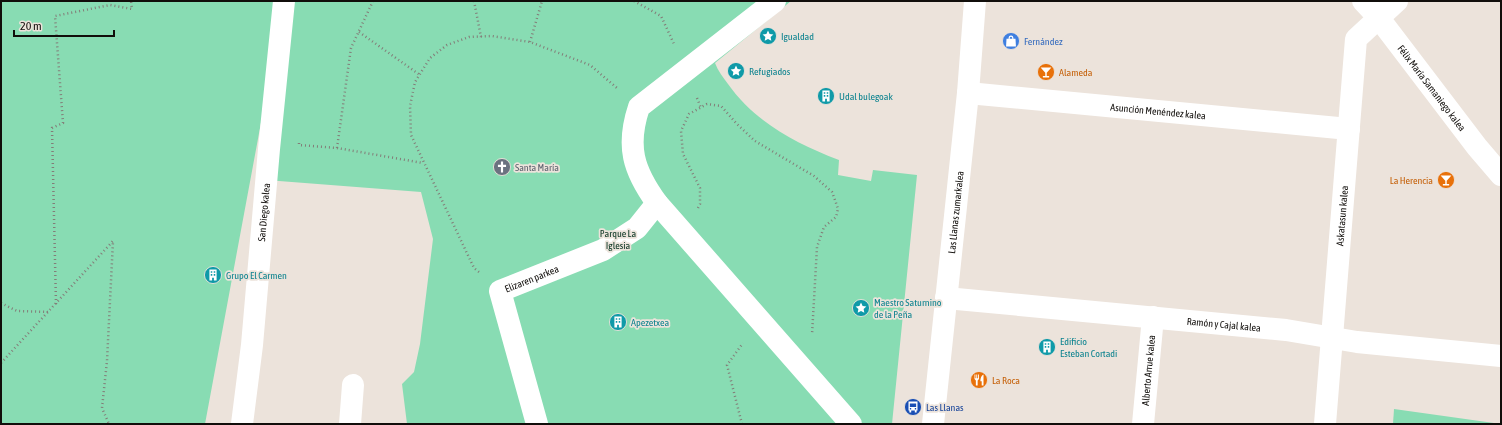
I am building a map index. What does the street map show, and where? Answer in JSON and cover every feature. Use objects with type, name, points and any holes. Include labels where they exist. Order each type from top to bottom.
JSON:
[{"type":"street","name":"San Diego kalea","points":[[242,424],[252,345],[284,1]]},
{"type":"street","points":[[775,1],[639,106],[633,124],[632,147],[636,169],[646,189],[657,203],[851,424]]},
{"type":"street","name":"Las Llanas zumarkalea","points":[[933,424],[968,93],[975,1]]},
{"type":"street","name":"Félix María Samaniego kalea","points":[[1363,1],[1378,17],[1477,147],[1501,175]]},
{"type":"street","name":"Askatasun kalea","points":[[1325,424],[1356,39],[1397,1]]},
{"type":"street","name":"Asunción Menéndez kalea","points":[[968,93],[1349,129]]},
{"type":"street","name":"Elizaren parkea","points":[[537,424],[500,291],[603,250],[637,228],[657,203]]},
{"type":"street","name":"Ramón y Cajal kalea","points":[[946,298],[1286,330],[1331,339],[1501,356]]},
{"type":"street","name":"Alberto Arrue kalea","points":[[1143,424],[1154,317]]},
{"type":"street","points":[[350,424],[353,386]]},
{"type":"path","points":[[56,304],[52,128],[63,123],[55,16],[110,5],[132,9],[131,1]]},
{"type":"path","points":[[337,148],[352,48],[373,1]]},
{"type":"path","points":[[474,1],[481,37]]},
{"type":"path","points":[[530,42],[542,1]]},
{"type":"path","points":[[634,1],[661,16],[686,69]]},
{"type":"path","points":[[359,32],[420,75]]},
{"type":"path","points":[[500,291],[474,268],[410,136],[410,106],[415,82],[430,58],[447,46],[469,37],[492,36],[530,42],[590,65],[639,106]]},
{"type":"path","points":[[681,230],[700,204],[700,188],[683,154],[681,130],[689,114],[707,104],[721,106],[755,141],[814,176],[832,192],[838,210],[836,217],[824,227],[817,247],[810,377]]},
{"type":"path","points":[[299,137],[299,145],[337,148],[423,163]]},
{"type":"path","points":[[1,363],[113,241],[107,361],[102,408],[109,424]]},
{"type":"path","points":[[1,303],[17,311],[48,312]]},
{"type":"path","points":[[742,424],[727,365],[744,341],[767,328]]},
{"type":"green space","name":"Parque La Iglesia","points":[[1,1],[791,1],[715,63],[728,84],[751,110],[763,120],[792,139],[839,160],[838,175],[871,181],[873,170],[917,175],[892,424],[407,424],[402,384],[414,372],[420,344],[433,239],[421,192],[266,180],[283,4],[205,424],[1,424]]},
{"type":"green space","points":[[1394,409],[1501,424],[1393,424]]},
{"type":"place","name":"Igualdad","points":[[768,36]]},
{"type":"place","name":"Fernández","points":[[1011,41]]},
{"type":"place","name":"Refugiados","points":[[736,71]]},
{"type":"place","name":"Alameda","points":[[1046,72]]},
{"type":"place","name":"Udal bulegoak","points":[[826,96]]},
{"type":"place","name":"Santa María","points":[[502,167]]},
{"type":"place","name":"La Herencia","points":[[1446,180]]},
{"type":"place","name":"Grupo El Carmen","points":[[213,275]]},
{"type":"place","name":"Maestro Saturnino de la Peña","points":[[861,308]]},
{"type":"place","name":"Apezetxea","points":[[618,322]]},
{"type":"place","name":"Edificio Esteban Cortadi","points":[[1047,347]]},
{"type":"place","name":"La Roca","points":[[979,380]]},
{"type":"place","name":"Las Llanas","points":[[913,407]]}]
